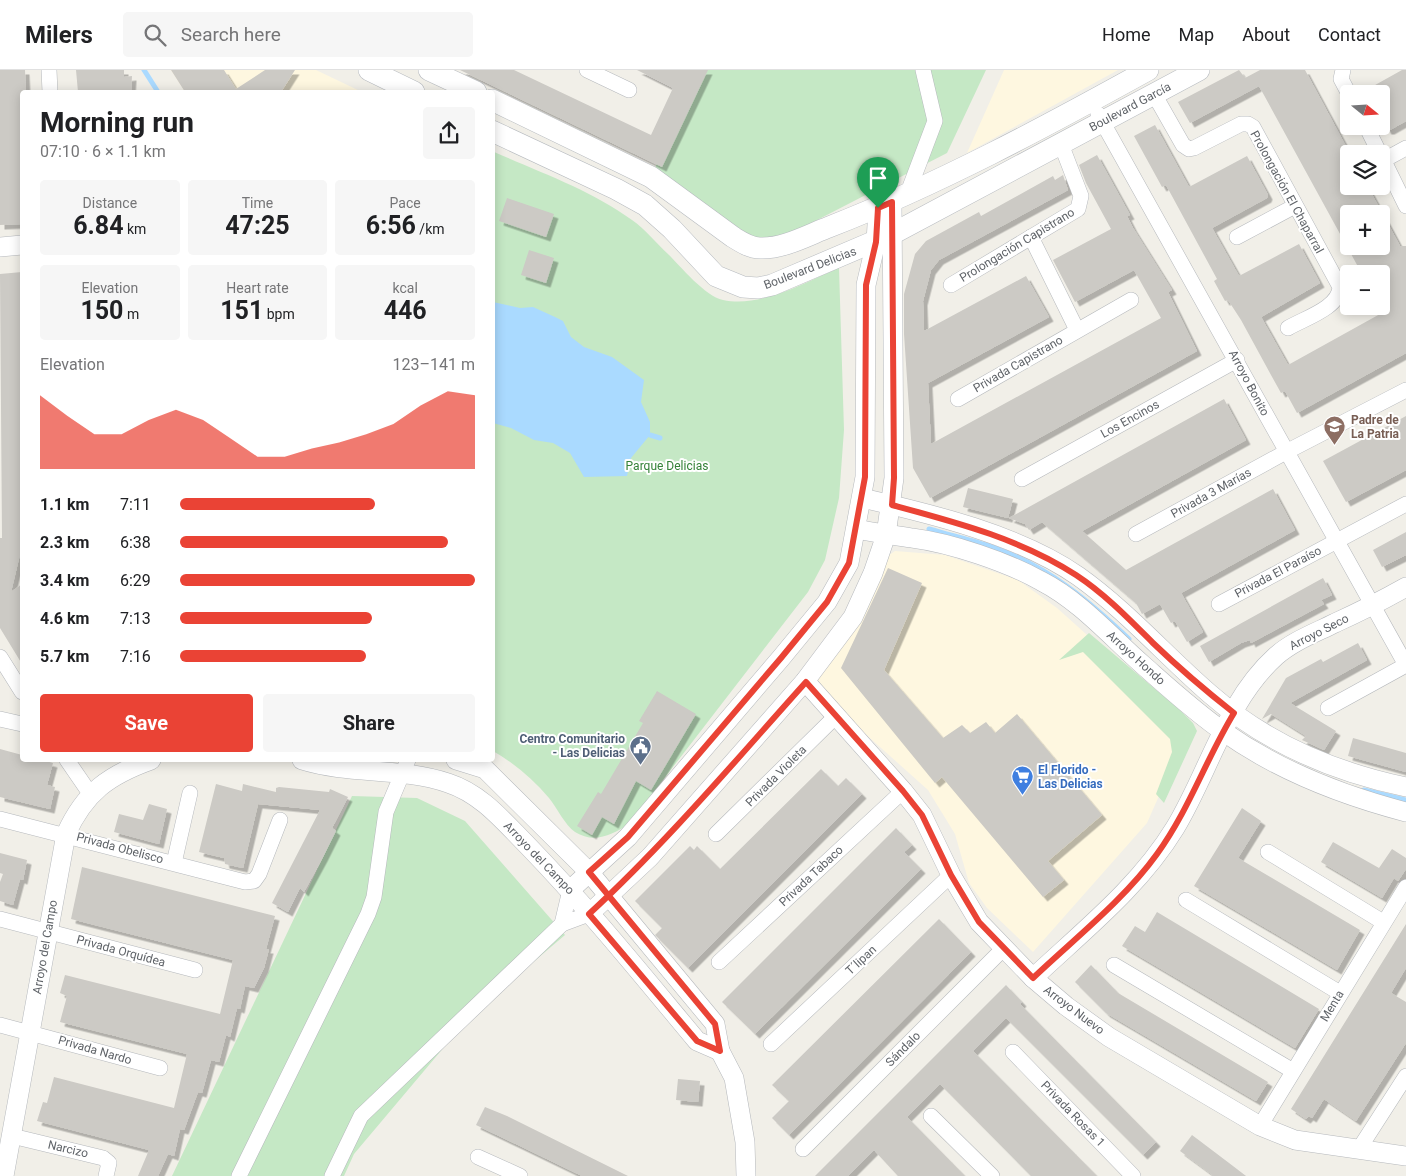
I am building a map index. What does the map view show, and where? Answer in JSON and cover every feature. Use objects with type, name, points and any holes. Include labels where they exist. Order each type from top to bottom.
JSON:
[{"type":"main road","points":[[369,70],[404,90]]},
{"type":"main road","points":[[429,70],[472,90]]},
{"type":"main road","name":"Boulevard García","points":[[892,202],[1052,122],[1148,70]]},
{"type":"main road","name":"Boulevard García","points":[[1061,144],[1199,70]]},
{"type":"main road","points":[[495,101],[650,177],[744,244],[760,248],[781,246],[892,202]]},
{"type":"main road","name":"Boulevard Delicias","points":[[495,132],[616,189],[645,206],[672,230],[716,276],[728,283],[758,288],[772,285],[885,237],[1061,144]]},
{"type":"street","points":[[49,70],[50,90]]},
{"type":"street","points":[[586,70],[629,90]]},
{"type":"street","points":[[562,924],[570,890],[628,837],[827,602],[849,563],[865,477],[866,285],[885,237],[892,202],[936,121],[923,70]]},
{"type":"street","points":[[1343,70],[1340,79],[1344,85]]},
{"type":"street","name":"Prolongación El Chaparral","points":[[1154,94],[1183,145],[1188,148],[1194,148],[1241,124],[1248,124],[1253,127],[1340,287],[1340,296],[1333,303],[1288,328]]},
{"type":"street","name":"Arroyo Bonito","points":[[1092,101],[1406,665]]},
{"type":"street","name":"Prolongación Capistrano","points":[[951,285],[1078,209],[1081,203],[1081,196],[1061,144]]},
{"type":"street","points":[[1390,153],[1406,148]]},
{"type":"street","points":[[1390,173],[1406,206]]},
{"type":"street","points":[[1237,237],[1295,206]]},
{"type":"street","points":[[332,1176],[361,1116],[562,924],[589,914],[650,857],[806,682],[853,617],[873,573],[886,535],[892,505],[894,478],[885,237]]},
{"type":"street","name":"Privada Capistrano","points":[[1031,237],[1077,330]]},
{"type":"street","points":[[0,247],[20,245]]},
{"type":"street","name":"Privada Capistrano","points":[[958,399],[1131,300]]},
{"type":"street","name":"Los Encinos","points":[[1022,479],[1237,360]]},
{"type":"street","name":"Privada 3 Marías","points":[[1136,534],[1286,452],[1406,390]]},
{"type":"street","name":"Arroyo Hondo","points":[[862,498],[892,505],[1001,538],[1042,556],[1077,576],[1113,603],[1155,645],[1234,713],[1274,739],[1304,755],[1357,775],[1406,787]]},
{"type":"street","name":"Privada El Paraíso","points":[[1219,604],[1406,504]]},
{"type":"street","name":"Arroyo Hondo","points":[[856,529],[913,538],[952,547],[1041,581],[1080,608],[1143,666],[1223,732],[1284,769],[1333,790],[1406,812]]},
{"type":"street","name":"Arroyo Seco","points":[[1033,978],[1135,882],[1157,855],[1176,827],[1223,732],[1256,677],[1277,655],[1292,644],[1372,606],[1406,587]]},
{"type":"street","points":[[0,657],[20,689]]},
{"type":"street","points":[[1328,708],[1406,665]]},
{"type":"street","name":"Arroyo Nuevo","points":[[806,682],[922,815],[951,875],[979,922],[1033,978],[1066,1006],[1109,1037],[1260,1126],[1295,1140],[1406,1156]]},
{"type":"street","name":"Privada Violeta","points":[[716,834],[835,717]]},
{"type":"street","points":[[0,719],[20,724]]},
{"type":"street","points":[[68,762],[90,795]]},
{"type":"street","name":"Arroyo del Campo","points":[[4,1176],[66,834],[81,806],[90,795],[108,779],[146,762]]},
{"type":"street","name":"Arroyo del Campo","points":[[308,762],[326,768],[405,767],[449,783],[483,800],[570,890],[697,1041],[720,1051]]},
{"type":"street","name":"Arroyo del Campo","points":[[462,762],[485,769],[589,872],[715,1024],[720,1051],[734,1078],[745,1142],[746,1176]]},
{"type":"street","points":[[239,1176],[368,914],[374,897],[386,812],[405,767]]},
{"type":"street","name":"Privada Tabaco","points":[[719,962],[903,791]]},
{"type":"street","name":"Privada Obelisco","points":[[174,863],[190,793]]},
{"type":"street","name":"Privada Obelisco","points":[[0,819],[66,834],[245,882],[254,881],[280,820]]},
{"type":"street","points":[[1268,852],[1383,922]]},
{"type":"street","name":"T´lipan","points":[[771,1044],[951,875]]},
{"type":"street","name":"Menta","points":[[1260,1126],[1406,887]]},
{"type":"street","points":[[1186,900],[1340,993]]},
{"type":"street","name":"Privada Orquídea","points":[[0,920],[194,970]]},
{"type":"street","name":"Sándalo","points":[[803,1148],[1003,949]]},
{"type":"street","points":[[1114,965],[1293,1071]]},
{"type":"street","name":"Privada Nardo","points":[[0,1025],[30,1031],[160,1068]]},
{"type":"street","name":"Privada Rosas 1","points":[[1013,1052],[1133,1176]]},
{"type":"street","points":[[1359,1149],[1406,1076]]},
{"type":"street","points":[[931,1116],[992,1176]]},
{"type":"street","name":"Narcizo","points":[[12,1136],[103,1158],[109,1163],[106,1176]]},
{"type":"street","points":[[478,1157],[520,1176]]},
{"type":"shaded area","points":[[171,70],[316,70],[358,90],[184,90]]},
{"type":"shaded area","points":[[1004,70],[1118,70],[967,153]]},
{"type":"shaded area","points":[[895,551],[945,555],[1018,580],[1057,608],[1182,720],[1188,730],[1147,823],[1033,952],[987,908],[969,883],[955,834],[928,790],[861,730],[812,678],[872,567]]},
{"type":"green space","points":[[703,70],[986,70],[947,153],[759,250],[647,184]]},
{"type":"green space","name":"Parque Delicias","points":[[495,152],[564,182],[616,209],[641,228],[701,287],[723,300],[753,300],[768,297],[839,268],[844,430],[839,498],[825,560],[808,592],[629,824],[603,837],[582,836],[568,825],[549,798],[536,784],[516,766],[495,752]]},
{"type":"green space","points":[[1089,633],[1181,711],[1193,723],[1197,731],[1164,803],[1156,794],[1172,752],[1170,739],[1083,652],[1059,660]]},
{"type":"green space","points":[[352,796],[417,798],[465,821],[565,935],[472,1014],[354,1154],[344,1176],[172,1176]]},
{"type":"water","points":[[495,302],[520,308],[533,307],[563,321],[571,337],[584,347],[612,357],[644,380],[641,402],[650,422],[650,435],[631,458],[627,476],[584,477],[570,453],[553,443],[534,440],[511,428],[495,424]]},
{"type":"building","points":[[0,70],[25,70],[26,90],[20,90],[20,224],[0,225]]},
{"type":"building","points":[[76,70],[124,70],[124,77],[132,76],[131,90],[78,90]]},
{"type":"building","points":[[171,70],[224,70],[236,89],[265,70],[295,70],[282,90],[184,90]]},
{"type":"building","points":[[460,70],[514,70],[651,135],[673,88],[637,70],[708,70],[662,167]]},
{"type":"building","points":[[1239,70],[1245,78],[1260,70],[1305,70],[1345,145],[1340,145],[1340,195],[1372,195],[1378,205],[1340,205],[1340,234],[1259,86],[1190,123],[1178,102]]},
{"type":"building","points":[[1402,70],[1406,70],[1406,121],[1390,130],[1390,85],[1375,85]]},
{"type":"building","points":[[1155,125],[1189,187],[1247,156],[1268,195],[1267,198],[1212,228],[1239,276],[1299,244],[1320,283],[1261,317],[1288,365],[1378,315],[1390,315],[1390,265],[1357,265],[1352,255],[1390,255],[1390,228],[1400,246],[1406,246],[1406,353],[1297,413],[1285,391],[1281,393],[1241,320],[1228,300],[1225,301],[1214,281],[1217,279],[1166,185],[1162,187],[1134,136]]},
{"type":"building","points":[[1097,155],[1130,215],[1127,216],[1133,228],[1172,290],[1168,292],[1197,351],[930,498],[913,468],[904,334],[904,294],[915,254],[926,241],[979,212],[981,216],[1053,176],[1055,180],[1063,175],[1068,190],[939,260],[931,270],[923,301],[924,331],[1026,276],[1049,317],[928,383],[931,444],[1161,318],[1134,270],[1075,302],[1053,260],[1111,229],[1086,183],[1079,165]]},
{"type":"building","points":[[507,198],[554,214],[546,237],[499,221]]},
{"type":"building","points":[[529,250],[554,258],[546,283],[521,275]]},
{"type":"building","points":[[20,272],[20,554],[11,592],[20,585],[20,661],[0,628],[0,538],[2,538],[0,274]]},
{"type":"building","points":[[1224,399],[1246,440],[1082,531],[1126,570],[1273,489],[1295,530],[1181,593],[1203,632],[1187,642],[1175,621],[1171,623],[1160,604],[1142,614],[1136,603],[1042,522],[1029,530],[1025,524],[1009,518]]},
{"type":"building","points":[[1406,416],[1406,470],[1346,502],[1323,461]]},
{"type":"building","points":[[968,488],[1013,499],[1008,518],[963,507]]},
{"type":"building","points":[[1406,532],[1406,555],[1382,567],[1373,550]]},
{"type":"building","points":[[888,568],[922,583],[884,670],[943,738],[962,725],[970,733],[986,722],[995,733],[1017,714],[1102,815],[1048,861],[1064,880],[1043,897],[942,777],[935,783],[841,668]]},
{"type":"building","points":[[1323,578],[1332,595],[1321,600],[1324,604],[1251,643],[1250,640],[1241,643],[1209,662],[1200,646]]},
{"type":"building","points":[[1358,643],[1367,660],[1290,703],[1336,731],[1324,750],[1302,740],[1306,736],[1271,714],[1262,719],[1286,678],[1321,659],[1323,662]]},
{"type":"building","name":"Centro Comunitario - Las Delicias","points":[[657,691],[696,714],[651,790],[636,781],[614,824],[602,817],[592,835],[577,826],[598,792],[601,794],[643,723],[639,721]]},
{"type":"building","points":[[1353,738],[1406,753],[1406,772],[1348,756]]},
{"type":"building","points":[[0,749],[20,754],[20,762],[53,763],[47,785],[55,787],[50,809],[0,797]]},
{"type":"building","points":[[821,769],[838,786],[846,778],[862,794],[688,968],[655,935],[662,928],[635,901],[690,846],[694,850],[697,846],[720,869]]},
{"type":"building","points":[[216,784],[242,791],[243,784],[276,792],[276,788],[279,787],[329,792],[330,789],[348,797],[332,828],[336,831],[323,857],[304,892],[300,888],[288,912],[272,903],[320,810],[258,804],[243,868],[225,864],[224,858],[199,852]]},
{"type":"building","points":[[149,804],[167,809],[159,844],[114,832],[119,814],[143,820]]},
{"type":"building","points":[[1242,808],[1261,821],[1238,858],[1360,930],[1337,970],[1194,886]]},
{"type":"building","points":[[896,828],[912,845],[904,852],[921,869],[755,1034],[722,1002]]},
{"type":"building","points":[[1333,842],[1379,868],[1392,849],[1406,858],[1406,869],[1398,881],[1394,878],[1382,898],[1321,862]]},
{"type":"building","points":[[0,853],[27,860],[23,880],[20,879],[13,905],[0,901],[0,882],[3,874],[0,873]]},
{"type":"building","points":[[82,867],[275,916],[266,949],[269,949],[264,968],[254,988],[245,986],[240,1009],[237,1008],[230,1037],[226,1035],[219,1062],[211,1060],[202,1093],[198,1092],[184,1130],[180,1129],[174,1156],[168,1154],[158,1176],[138,1176],[149,1150],[37,1121],[43,1102],[47,1103],[54,1077],[174,1108],[187,1054],[60,1022],[67,996],[60,993],[65,975],[220,1014],[233,960],[71,919]]},
{"type":"building","points":[[1157,912],[1319,1009],[1295,1048],[1122,946],[1135,926],[1145,932]]},
{"type":"building","points":[[939,919],[971,952],[789,1135],[772,1118],[789,1101],[772,1085]]},
{"type":"building","points":[[1406,924],[1406,968],[1391,993],[1406,1002],[1406,1043],[1356,1121],[1324,1099],[1312,1118],[1309,1116],[1306,1119],[1291,1109]]},
{"type":"building","points":[[1091,965],[1118,993],[1268,1082],[1256,1101],[1106,1013],[1075,982]]},
{"type":"building","points":[[1006,985],[1022,1002],[1020,1004],[1156,1142],[1143,1155],[1006,1018],[973,1051],[1097,1176],[1031,1176],[940,1084],[907,1117],[965,1176],[898,1176],[874,1150],[848,1176],[815,1176]]},
{"type":"building","points":[[678,1079],[700,1081],[698,1102],[676,1100]]},
{"type":"building","points":[[485,1107],[628,1176],[582,1176],[476,1125]]},
{"type":"building","points":[[1192,1135],[1246,1176],[1214,1176],[1180,1151]]},
{"type":"waterway","points":[[144,70],[157,90]]},
{"type":"waterway","points":[[650,435],[660,438]]},
{"type":"waterway","points":[[929,529],[991,547],[1036,567],[1069,588],[1100,612],[1129,639]]},
{"type":"waterway","points":[[1364,790],[1406,800]]},
{"type":"place","name":"Padre de La Patria","points":[[1335,446]]},
{"type":"place","name":"Centro Comunitario - Las Delicias","points":[[641,765]]},
{"type":"place","name":"El Florido - Las Delicias","points":[[1022,796]]},
{"type":"route","points":[[878,208],[879,224],[866,285],[865,477],[849,563],[827,602],[781,658],[628,837],[589,872],[608,897],[715,1024],[720,1051],[697,1041],[589,914],[608,897],[650,857],[806,682],[922,815],[963,898],[979,922],[1033,978],[1135,882],[1157,855],[1176,827],[1234,713],[1155,645],[1113,603],[1077,576],[1042,556],[1001,538],[892,505],[894,478],[894,233],[892,202],[878,208]]}]
